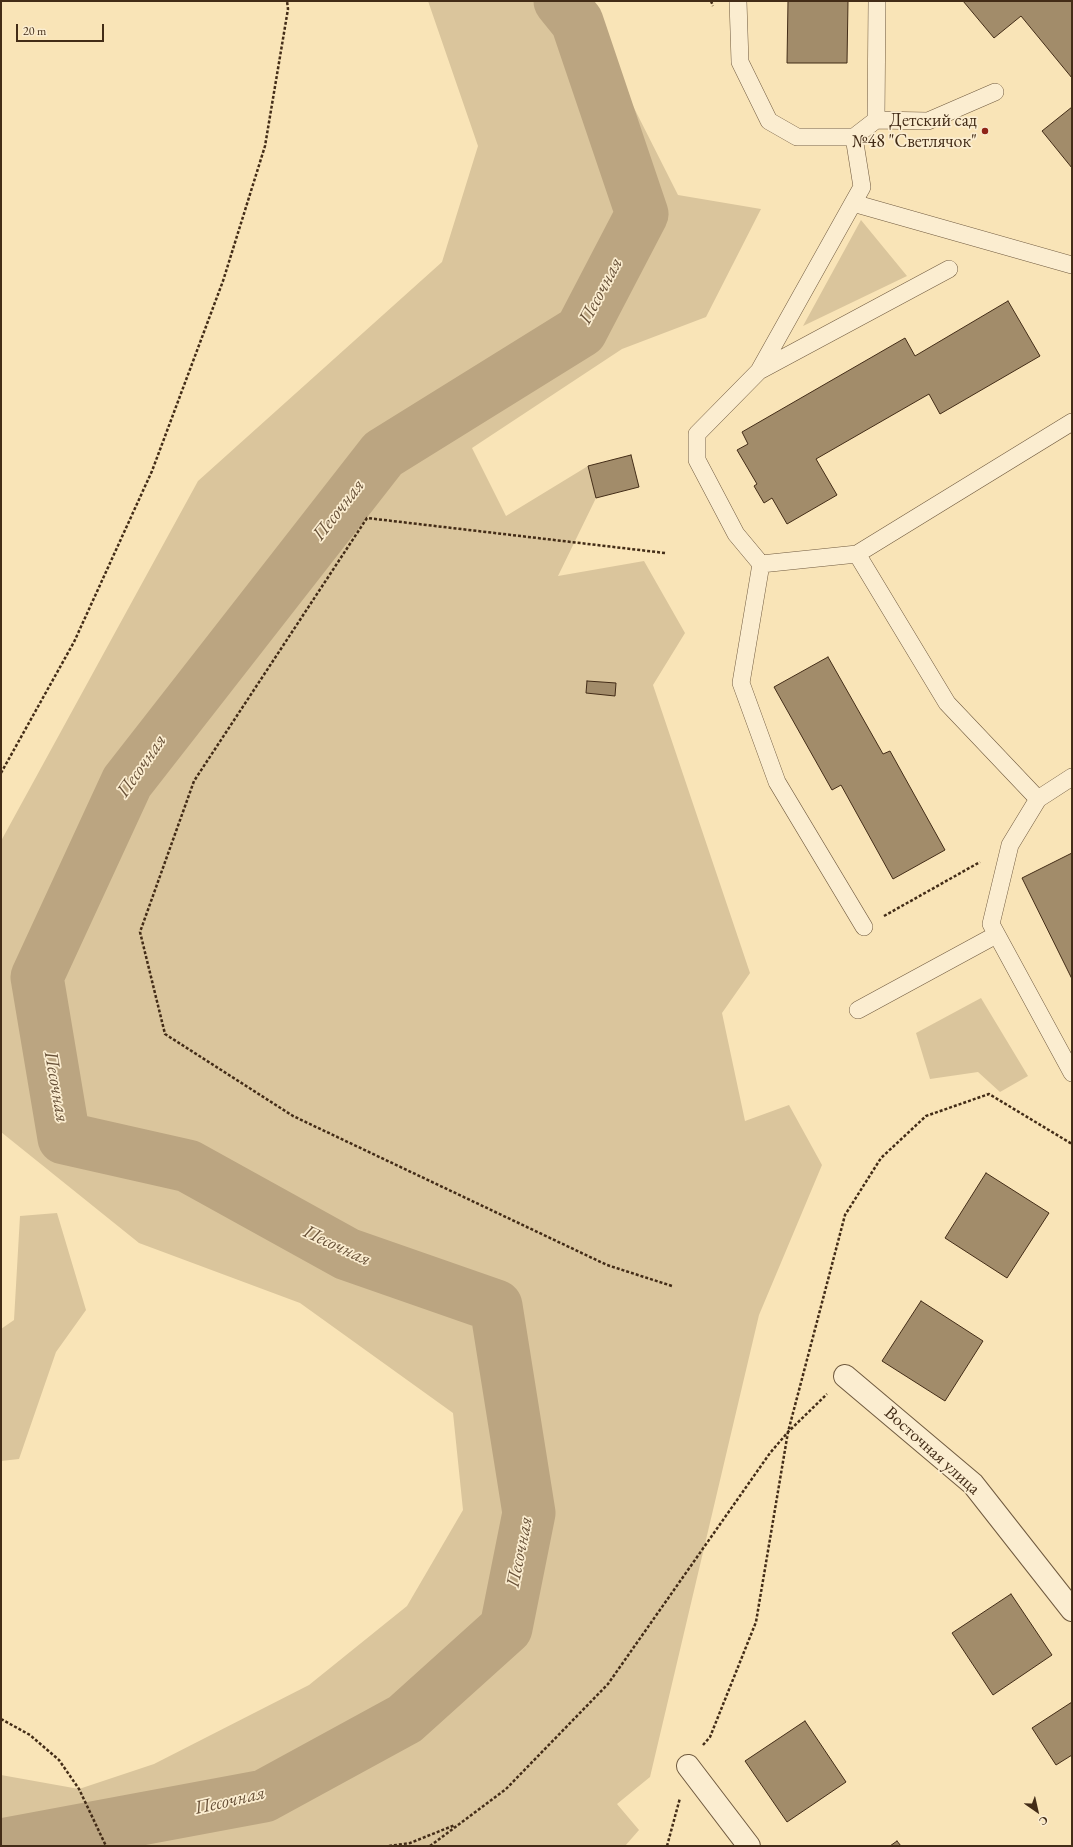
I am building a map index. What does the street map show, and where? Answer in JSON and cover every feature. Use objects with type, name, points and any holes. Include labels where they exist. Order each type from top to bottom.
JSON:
[{"type":"street","name":"Восточная улица","points":[[845,1376],[973,1484],[1072,1610]]},
{"type":"street","points":[[688,1766],[749,1846]]},
{"type":"lane","points":[[738,1],[740,62],[769,121],[797,137],[854,136],[876,120],[928,121],[995,92]]},
{"type":"lane","points":[[876,120],[877,1]]},
{"type":"lane","points":[[854,136],[862,187],[759,371],[697,434],[697,460],[736,534],[761,564],[742,684],[777,782],[864,927]]},
{"type":"lane","points":[[853,203],[1072,264]]},
{"type":"lane","points":[[759,371],[949,269]]},
{"type":"lane","points":[[761,564],[857,554],[1072,422]]},
{"type":"lane","points":[[857,554],[947,704],[1038,799]]},
{"type":"lane","points":[[1072,777],[1038,799],[1010,845],[991,924],[1072,1073]]},
{"type":"lane","points":[[858,1010],[996,935]]},
{"type":"path","points":[[1,773],[74,642],[152,471],[223,281],[265,146],[288,9],[287,1]]},
{"type":"path","points":[[665,552],[367,518],[194,781],[140,932],[165,1034],[293,1116],[607,1265],[672,1286]]},
{"type":"path","points":[[864,927],[1010,845]]},
{"type":"path","points":[[667,1846],[688,1766],[710,1736],[756,1622],[788,1432],[846,1215],[881,1158],[926,1116],[989,1094],[1072,1144]]},
{"type":"path","points":[[430,1846],[506,1789],[608,1684],[770,1453],[788,1432],[845,1376]]},
{"type":"path","points":[[1,1719],[30,1735],[59,1760],[79,1789],[106,1846]]},
{"type":"path","points":[[389,1846],[410,1843],[459,1823]]},
{"type":"shaded area","points":[[428,1],[580,1],[678,195],[761,209],[706,317],[622,349],[472,448],[506,516],[588,466],[596,498],[558,576],[644,561],[685,633],[653,685],[750,973],[722,1013],[745,1121],[789,1105],[822,1165],[759,1315],[650,1777],[617,1804],[639,1830],[625,1846],[1,1846],[1,1775],[79,1789],[154,1764],[309,1685],[407,1606],[463,1510],[453,1413],[300,1303],[139,1243],[1,1132],[1,841],[198,481],[442,262],[478,146]]},
{"type":"shaded area","points":[[861,220],[907,276],[803,326]]},
{"type":"shaded area","points":[[981,998],[1028,1076],[1000,1092],[978,1072],[930,1079],[916,1033]]},
{"type":"shaded area","points":[[57,1213],[86,1310],[56,1352],[19,1459],[1,1461],[1,1329],[14,1320],[20,1216]]},
{"type":"building","points":[[788,1],[848,1],[847,63],[787,63]]},
{"type":"building","points":[[963,1],[1072,1],[1072,78],[1021,16],[994,38]]},
{"type":"building","points":[[1072,107],[1072,168],[1042,131]]},
{"type":"building","points":[[1008,301],[1040,356],[940,414],[929,394],[816,459],[837,495],[787,524],[772,498],[764,503],[754,486],[757,484],[737,450],[748,444],[742,432],[905,338],[915,356]]},
{"type":"building","points":[[631,455],[639,487],[596,498],[588,466]]},
{"type":"building","points":[[828,657],[883,754],[890,751],[945,850],[893,879],[841,785],[832,790],[774,687]]},
{"type":"building","points":[[587,681],[616,683],[615,696],[586,693]]},
{"type":"building","points":[[1072,853],[1072,979],[1022,878]]},
{"type":"building","points":[[986,1173],[1049,1213],[1007,1278],[945,1238]]},
{"type":"building","points":[[921,1301],[983,1341],[945,1401],[882,1361]]},
{"type":"building","points":[[1011,1594],[1052,1655],[993,1695],[952,1633]]},
{"type":"building","points":[[1072,1702],[1072,1755],[1056,1765],[1032,1728]]},
{"type":"building","points":[[805,1721],[846,1782],[787,1822],[745,1761]]},
{"type":"building","points":[[897,1841],[901,1846],[890,1846]]},
{"type":"waterway","name":"Песочная","points":[[1,1845],[264,1796],[405,1719],[506,1628],[529,1513],[496,1306],[347,1254],[188,1166],[64,1138],[37,977],[127,782],[383,454],[581,331],[642,214],[577,22],[560,1]]},
{"type":"place","name":"Детский сад №48 \"Светлячок\"","points":[[985,131]]}]
